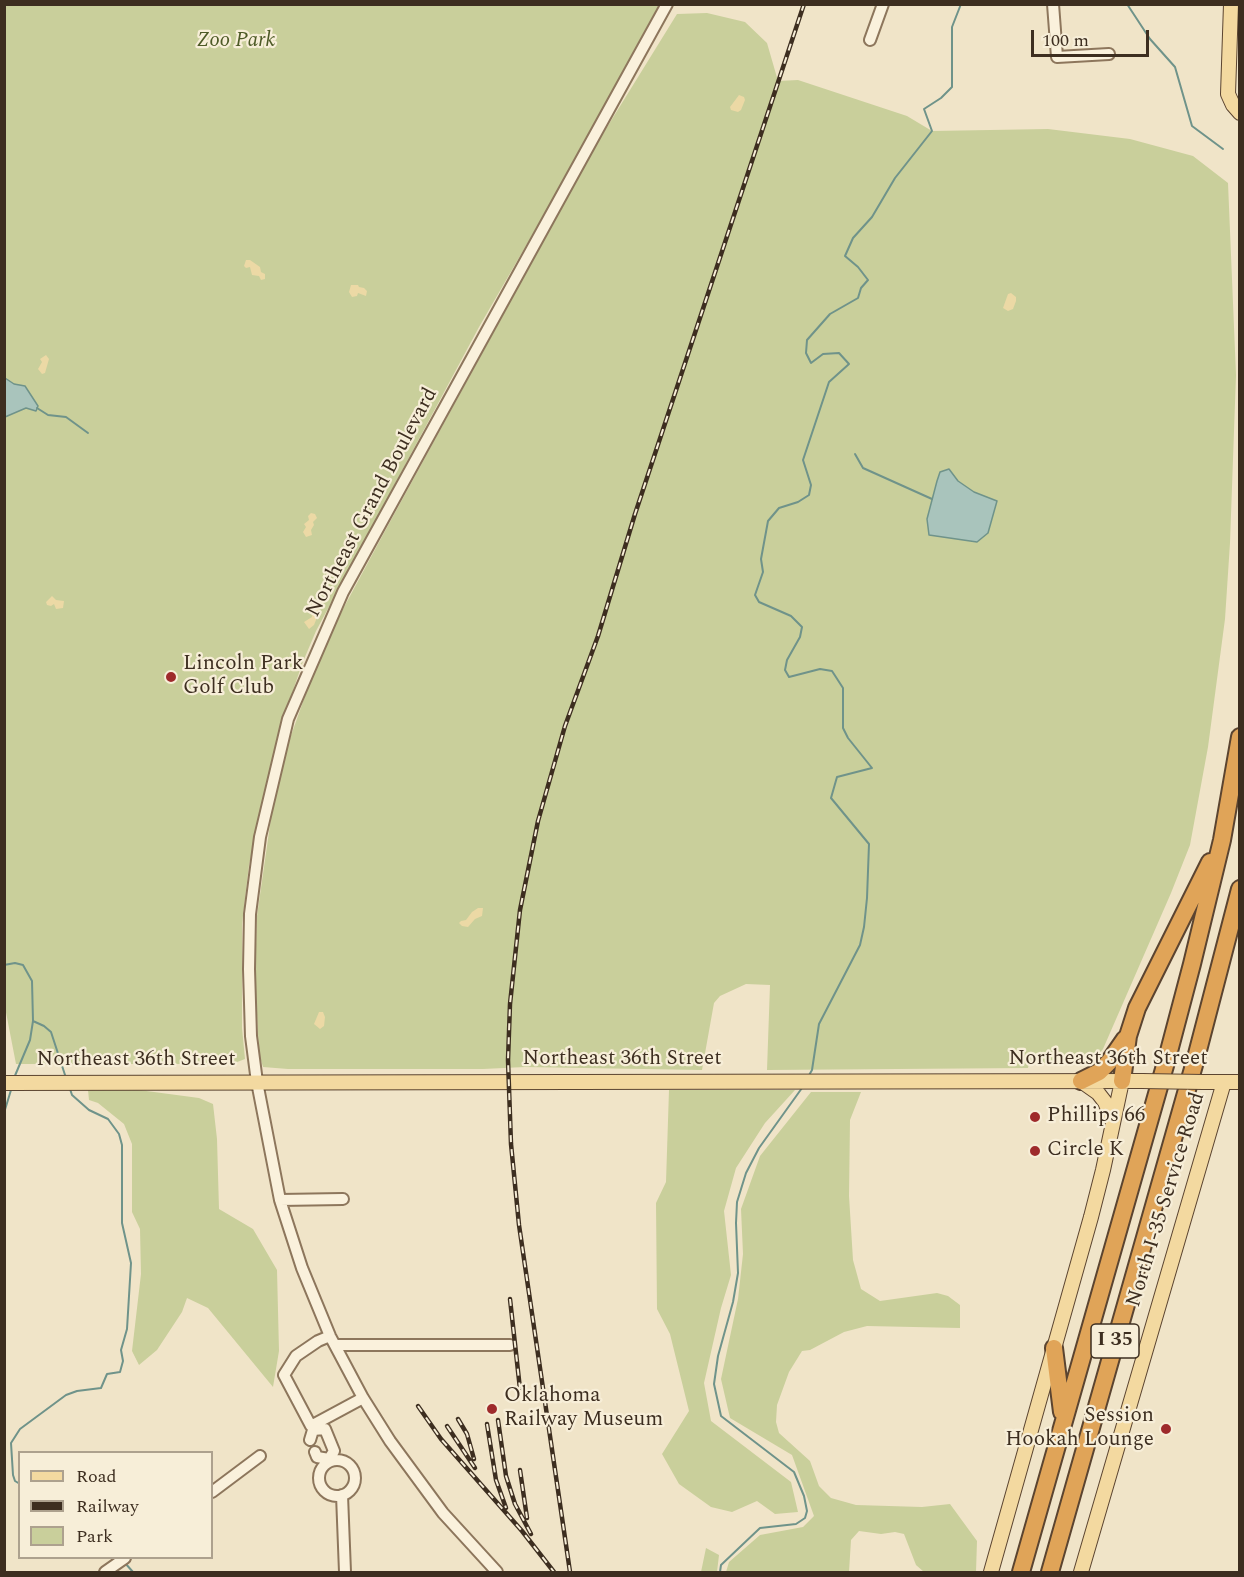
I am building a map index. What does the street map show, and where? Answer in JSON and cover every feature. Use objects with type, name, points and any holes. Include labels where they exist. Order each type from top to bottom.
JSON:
[{"type":"highway","name":"I 35","points":[[1021,1572],[1168,1054],[1207,905],[1222,840],[1239,737]]},
{"type":"highway","points":[[1081,1081],[1099,1072],[1128,1036],[1149,984],[1222,840]]},
{"type":"highway","name":"I 35","points":[[1050,1572],[1196,1058],[1239,890]]},
{"type":"highway","points":[[1122,1081],[1128,1036]]},
{"type":"highway","points":[[1054,1348],[1063,1421]]},
{"type":"main road","points":[[1231,4],[1228,85],[1230,99],[1239,113]]},
{"type":"main road","points":[[1081,1081],[1098,1093],[1105,1102],[1113,1121]]},
{"type":"main road","points":[[991,1572],[1100,1181],[1122,1081]]},
{"type":"main road","name":"North I-35 Service Road","points":[[1081,1572],[1224,1082]]},
{"type":"main road","name":"Northeast 36th Street","points":[[4,1083],[1239,1082]]},
{"type":"street","name":"Northeast Grand Boulevard","points":[[497,1572],[443,1513],[418,1481],[363,1398],[332,1340],[302,1268],[280,1200],[257,1082],[250,1025],[250,914],[261,834],[288,719],[343,592],[667,4]]},
{"type":"street","points":[[870,40],[883,4]]},
{"type":"street","points":[[1053,4],[1057,57],[1109,54]]},
{"type":"street","points":[[280,1200],[343,1198]]},
{"type":"street","points":[[311,1432],[284,1375],[296,1356],[318,1341],[510,1345]]},
{"type":"street","points":[[311,1432],[363,1398]]},
{"type":"street","points":[[311,1432],[325,1429],[334,1451],[329,1460],[321,1470],[320,1481],[325,1491],[342,1495],[352,1489],[354,1472],[346,1462],[341,1460],[329,1460],[317,1457],[315,1452]]},
{"type":"street","points":[[213,1491],[260,1456]]},
{"type":"street","points":[[342,1495],[345,1572]]},
{"type":"street","points":[[105,1572],[122,1559]]},
{"type":"green space","name":"Zoo Park","points":[[4,5],[659,5],[561,185],[479,327],[316,631],[302,664],[277,738],[249,865],[242,924],[242,1028],[245,1059],[232,1064],[16,1064],[4,1002]]},
{"type":"green space","points":[[707,13],[745,22],[767,43],[778,81],[798,80],[907,116],[932,131],[1048,129],[1130,139],[1193,156],[1228,183],[1236,375],[1225,619],[1208,747],[1190,845],[1171,893],[1103,1049],[1097,1056],[1084,1063],[1029,1063],[1028,1068],[767,1070],[770,985],[746,984],[720,996],[714,1003],[702,1070],[525,1067],[288,1069],[263,1067],[259,1054],[255,975],[257,916],[271,818],[288,744],[315,668],[329,635],[596,145],[677,14]]},
{"type":"green space","points":[[88,1090],[139,1090],[199,1098],[213,1104],[217,1139],[219,1209],[253,1229],[277,1270],[279,1351],[273,1387],[208,1308],[187,1298],[182,1312],[157,1350],[139,1365],[132,1351],[141,1274],[140,1229],[132,1212],[132,1144],[124,1124],[98,1103],[89,1100]]},
{"type":"green space","points":[[669,1090],[795,1090],[765,1123],[736,1168],[724,1211],[731,1275],[704,1383],[711,1421],[791,1482],[798,1512],[775,1514],[757,1501],[732,1512],[711,1507],[679,1484],[662,1454],[689,1411],[670,1334],[657,1309],[656,1203],[666,1182]]},
{"type":"green space","points":[[811,1092],[861,1092],[850,1120],[849,1196],[853,1260],[861,1289],[880,1301],[937,1293],[948,1296],[960,1305],[960,1328],[867,1326],[844,1332],[810,1350],[802,1351],[789,1372],[777,1405],[776,1422],[779,1433],[810,1461],[819,1486],[831,1498],[856,1505],[922,1507],[950,1504],[977,1541],[976,1572],[924,1572],[916,1565],[904,1534],[859,1531],[851,1540],[849,1572],[726,1572],[729,1562],[760,1535],[803,1527],[814,1516],[792,1455],[730,1418],[721,1379],[738,1299],[743,1254],[741,1209],[760,1156]]},
{"type":"green space","points":[[706,1548],[719,1555],[717,1572],[701,1572]]},
{"type":"sand","points":[[739,95],[745,100],[738,112],[731,110],[730,107]]},
{"type":"sand","points":[[246,260],[260,267],[261,272],[265,274],[265,279],[261,280],[259,276],[252,275],[250,267],[244,266]]},
{"type":"sand","points":[[351,285],[364,288],[367,291],[366,296],[358,293],[357,296],[352,297],[349,292]]},
{"type":"sand","points":[[1011,293],[1016,297],[1016,301],[1013,309],[1008,311],[1003,308],[1008,294]]},
{"type":"sand","points":[[46,355],[49,359],[45,373],[42,374],[38,369],[42,362],[40,359]]},
{"type":"sand","points":[[311,513],[317,518],[313,522],[312,535],[306,537],[303,532],[306,527],[304,524],[309,520],[308,516]]},
{"type":"sand","points":[[52,596],[56,600],[64,601],[63,608],[56,609],[54,604],[47,605],[46,602]]},
{"type":"sand","points":[[317,604],[318,615],[314,625],[309,629],[304,622],[312,617],[311,609]]},
{"type":"sand","points":[[478,908],[483,908],[482,916],[475,919],[468,927],[459,923],[466,920]]},
{"type":"sand","points":[[319,1012],[323,1012],[325,1017],[324,1026],[320,1029],[314,1024]]},
{"type":"water","points":[[5,378],[14,384],[25,386],[38,406],[36,411],[26,408],[5,417]]},
{"type":"water","points":[[949,469],[958,481],[974,492],[997,501],[988,533],[977,542],[929,535],[927,519],[937,481],[940,472]]},
{"type":"waterway","points":[[808,1077],[812,1070],[819,1024],[860,945],[867,898],[869,844],[831,798],[837,777],[872,768],[848,738],[843,728],[843,688],[832,671],[820,669],[789,677],[785,670],[787,660],[800,637],[802,627],[791,616],[759,602],[755,595],[763,572],[761,559],[768,521],[779,508],[798,502],[809,495],[811,485],[803,460],[829,382],[849,364],[839,353],[823,354],[811,363],[806,353],[807,340],[830,314],[858,298],[861,288],[868,280],[845,256],[853,238],[872,217],[895,178],[932,131],[924,109],[941,98],[952,87],[952,27],[961,4]]},
{"type":"waterway","points":[[1127,4],[1150,39],[1175,67],[1192,126],[1223,149]]},
{"type":"waterway","points":[[37,408],[48,415],[66,417],[88,433]]},
{"type":"waterway","points":[[855,454],[863,468],[932,499]]},
{"type":"waterway","points":[[4,965],[15,963],[23,965],[32,981],[33,1021],[30,1040],[14,1078]]},
{"type":"waterway","points":[[33,1021],[51,1032],[66,1078]]},
{"type":"waterway","points":[[720,1572],[721,1565],[760,1528],[796,1524],[805,1518],[807,1511],[804,1496],[794,1472],[721,1416],[714,1384],[718,1356],[733,1302],[738,1273],[737,1202],[746,1173],[759,1148],[802,1088]]},
{"type":"waterway","points":[[18,1483],[13,1475],[11,1443],[20,1429],[66,1395],[101,1388],[107,1374],[120,1372],[123,1361],[121,1350],[127,1329],[131,1263],[122,1223],[122,1145],[119,1134],[108,1119],[89,1110],[72,1095],[70,1089]]},
{"type":"waterway","points":[[4,1113],[11,1090]]},
{"type":"waterway","points":[[125,1563],[133,1572]]},
{"type":"railway","points":[[570,1572],[519,1225],[511,1144],[508,1060],[510,1004],[520,910],[538,821],[565,726],[598,636],[635,514],[804,4]]},
{"type":"railway","points":[[510,1299],[520,1389]]},
{"type":"railway","points":[[418,1406],[441,1439],[522,1531],[554,1572]]},
{"type":"railway","points":[[458,1419],[467,1434],[474,1459]]},
{"type":"railway","points":[[498,1420],[506,1476],[515,1504],[531,1534]]},
{"type":"railway","points":[[487,1424],[496,1480],[506,1508]]},
{"type":"railway","points":[[447,1426],[475,1468]]},
{"type":"railway","points":[[520,1470],[527,1518]]},
{"type":"place","name":"Lincoln Park Golf Club","points":[[171,677]]},
{"type":"place","name":"Phillips 66","points":[[1035,1117]]},
{"type":"place","name":"Circle K","points":[[1035,1151]]},
{"type":"place","name":"Oklahoma Railway Museum","points":[[492,1409]]},
{"type":"place","name":"Session Hookah Lounge","points":[[1166,1429]]}]
